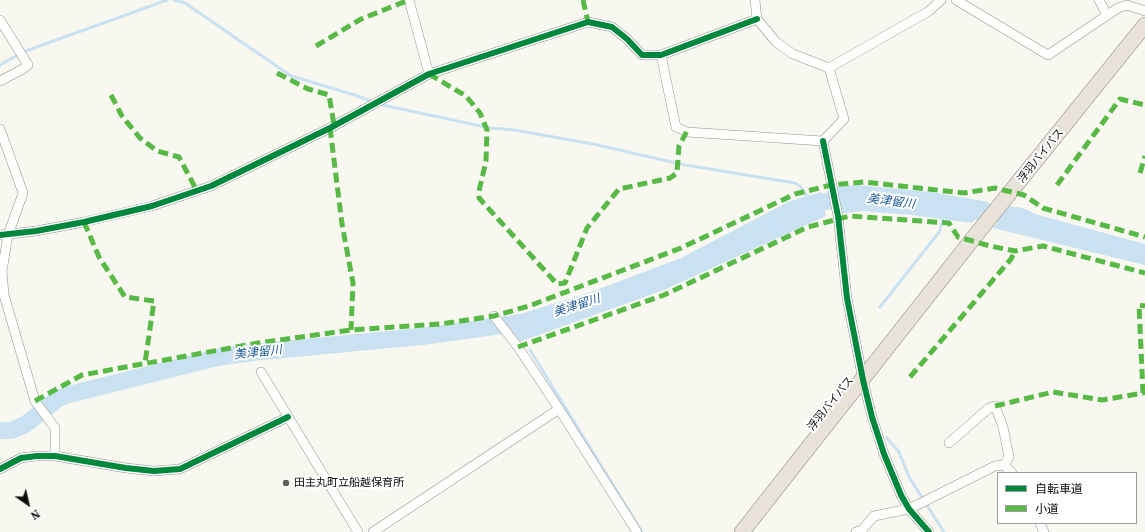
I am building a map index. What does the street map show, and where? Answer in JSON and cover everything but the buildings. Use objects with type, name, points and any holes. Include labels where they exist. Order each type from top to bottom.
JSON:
[{"type":"highway","name":"浮羽バイパス","points":[[742,532],[979,231],[1004,202],[1145,24]]},
{"type":"street","points":[[409,0],[430,74]]},
{"type":"street","points":[[755,0],[758,19],[776,42],[793,54],[828,68]]},
{"type":"street","points":[[828,68],[929,11],[941,0]]},
{"type":"street","points":[[956,0],[1048,55],[1107,15],[1127,5],[1145,11]]},
{"type":"street","points":[[1098,0],[1107,15]]},
{"type":"street","points":[[4,235],[84,222],[152,206],[211,186],[330,128],[430,74],[588,22],[612,27],[628,39],[642,55],[661,55],[758,19]]},
{"type":"street","points":[[0,20],[28,64],[23,69],[0,81]]},
{"type":"street","points":[[661,55],[676,126],[687,132],[823,141]]},
{"type":"street","points":[[823,141],[844,119],[828,68]]},
{"type":"street","points":[[0,129],[23,193],[4,235],[2,271],[4,295],[35,401],[55,428],[55,456]]},
{"type":"street","points":[[823,141],[838,216],[847,298],[863,380],[884,454],[897,487],[909,509],[929,532]]},
{"type":"street","points":[[494,316],[518,347],[637,532]]},
{"type":"street","points":[[261,372],[358,532]]},
{"type":"street","points":[[949,443],[989,408],[995,406],[1003,427],[1009,457],[1004,465]]},
{"type":"street","points":[[373,532],[559,410]]},
{"type":"street","points":[[0,470],[21,458],[55,456],[147,470],[180,468],[288,417]]},
{"type":"street","points":[[856,532],[862,530],[874,516],[909,509],[995,466],[1004,465]]},
{"type":"street","points":[[1004,465],[1011,472]]},
{"type":"water","points":[[857,185],[931,192],[989,202],[972,223],[911,215],[861,211],[839,214],[833,187]]},
{"type":"water","points":[[821,192],[826,216],[664,290],[519,342],[501,320],[591,292],[681,258],[790,201]]},
{"type":"water","points":[[1009,207],[1145,244],[1145,265],[993,228]]},
{"type":"waterway","points":[[0,65],[23,52],[167,0]]},
{"type":"waterway","points":[[174,0],[185,3],[291,76],[355,95],[373,102]]},
{"type":"waterway","points":[[378,104],[490,128],[514,130],[593,144],[685,165],[795,183],[800,186],[809,199]]},
{"type":"waterway","name":"美津留川","points":[[803,209],[812,204],[852,197]]},
{"type":"waterway","name":"美津留川","points":[[958,209],[1019,216],[1027,219]]},
{"type":"waterway","points":[[880,307],[940,231],[943,216]]},
{"type":"waterway","name":"美津留川","points":[[0,431],[13,430],[26,424],[56,400],[67,395],[219,357],[426,336],[519,323]]},
{"type":"waterway","points":[[530,350],[642,532]]},
{"type":"waterway","points":[[887,438],[899,452],[909,477],[944,532]]},
{"type":"marked path","points":[[316,46],[361,19],[409,0]]},
{"type":"marked path","points":[[583,0],[588,22]]},
{"type":"marked path","points":[[277,73],[308,89],[329,95],[334,125]]},
{"type":"marked path","points":[[429,74],[466,96],[480,113],[487,130],[486,161],[479,191],[479,198],[557,284],[565,283],[587,228],[619,189],[670,178],[677,173],[679,146],[687,131]]},
{"type":"marked path","points":[[111,95],[122,116],[140,138],[157,151],[179,157],[197,191]]},
{"type":"marked path","points":[[1057,185],[1120,99],[1145,105]]},
{"type":"marked path","points":[[330,128],[342,224],[353,283],[351,330]]},
{"type":"marked path","points":[[1140,173],[1145,156]]},
{"type":"marked path","points":[[35,401],[82,375],[258,343],[351,330],[440,324],[494,316],[529,306],[681,248],[795,194],[831,185],[864,182],[964,193],[995,188],[1024,195],[1043,208],[1145,237]]},
{"type":"marked path","points":[[518,347],[664,295],[808,227],[850,216],[949,223],[958,237],[990,246],[1015,251],[1043,246],[1145,273]]},
{"type":"marked path","points":[[84,222],[99,257],[125,297],[154,301],[145,363]]},
{"type":"marked path","points":[[910,377],[1011,259],[1015,251]]},
{"type":"marked path","points":[[995,406],[1053,392],[1102,400],[1143,393],[1139,305],[1145,306]]},
{"type":"cycle path","points":[[0,235],[36,231],[84,222],[152,206],[211,186],[330,128],[429,74],[588,22],[612,27],[627,39],[642,55],[661,55],[757,19]]},
{"type":"cycle path","points":[[823,141],[838,216],[847,298],[863,380],[872,417],[884,454],[901,495],[909,509],[929,532]]},
{"type":"cycle path","points":[[0,469],[21,458],[37,456],[55,456],[126,468],[154,471],[180,469],[288,417]]},
{"type":"place","name":"田主丸町立船越保育所","points":[[286,483]]}]
